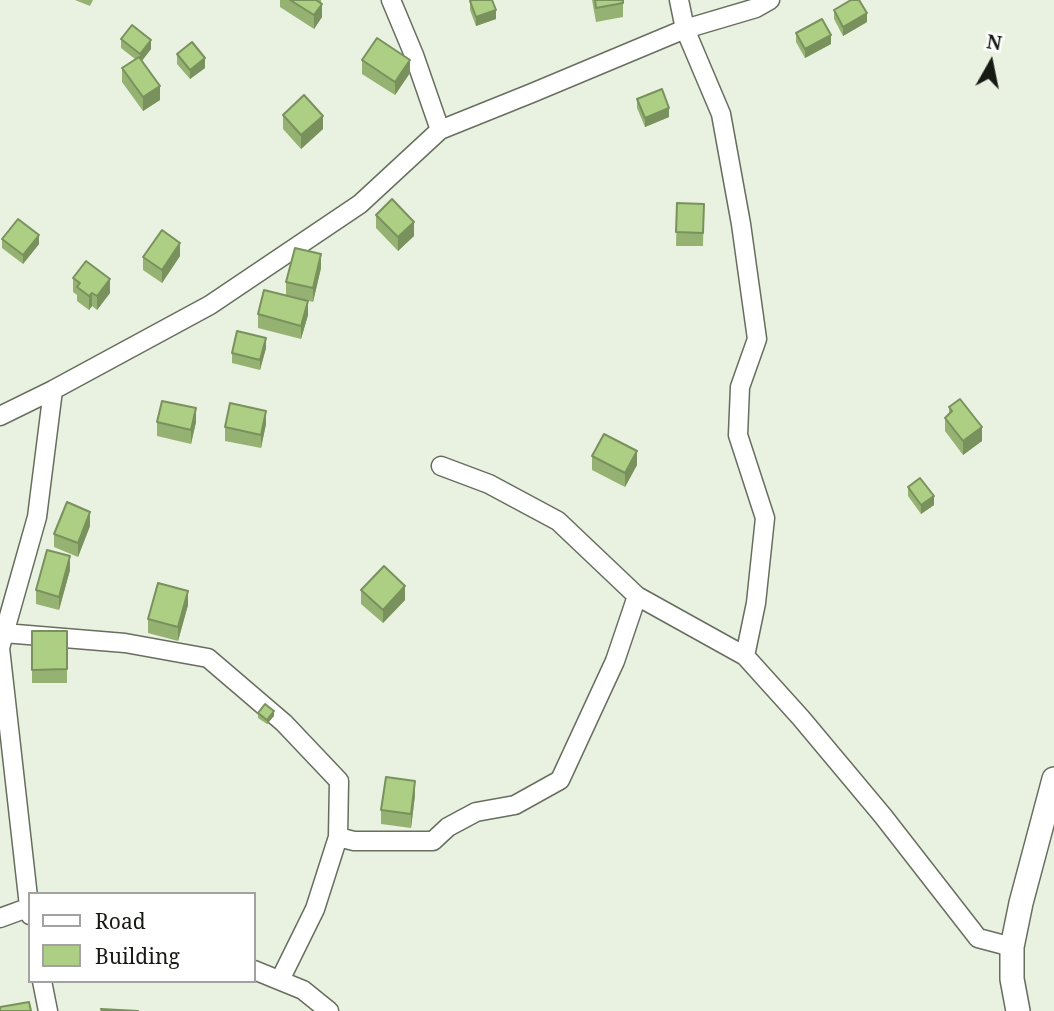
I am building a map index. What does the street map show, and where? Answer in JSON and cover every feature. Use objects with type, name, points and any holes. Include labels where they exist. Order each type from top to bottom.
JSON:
[{"type":"main road","points":[[1018,1011],[1012,979],[1012,947],[1054,779]]},
{"type":"street","points":[[391,0],[414,55],[440,130]]},
{"type":"street","points":[[678,0],[685,29],[721,114],[741,224],[757,339],[740,387],[738,436],[765,518],[756,603],[745,656]]},
{"type":"street","points":[[0,416],[210,305],[360,204],[440,130],[685,29],[756,8],[770,0]]},
{"type":"street","points":[[28,899],[2,643],[37,517],[53,390]]},
{"type":"street","points":[[440,466],[489,484],[558,521],[637,596],[745,656],[883,816],[978,939],[1012,947]]},
{"type":"street","points":[[338,837],[354,841],[433,841],[448,827],[476,813],[515,805],[560,780],[615,661],[637,596]]},
{"type":"street","points":[[2,643],[125,643],[208,658],[284,723],[339,781],[338,837],[315,909],[280,980]]},
{"type":"street","points":[[0,918],[28,909]]},
{"type":"street","points":[[256,971],[303,990],[329,1011]]},
{"type":"street","points":[[42,983],[48,1011]]},
{"type":"building","points":[[290,0],[316,0],[322,4],[314,15]]},
{"type":"building","points":[[492,0],[496,10],[476,17],[470,1]]},
{"type":"building","points":[[595,0],[623,0],[623,3],[596,8]]},
{"type":"building","points":[[851,0],[859,0],[867,13],[843,27],[834,10]]},
{"type":"building","points":[[822,19],[831,35],[805,49],[796,33]]},
{"type":"building","points":[[132,25],[151,40],[140,54],[121,39]]},
{"type":"building","points":[[377,38],[410,60],[395,82],[362,60]]},
{"type":"building","points":[[192,42],[205,58],[190,70],[177,54]]},
{"type":"building","points":[[139,57],[160,86],[143,97],[122,68]]},
{"type":"building","points":[[662,89],[669,108],[645,118],[637,99]]},
{"type":"building","points":[[304,95],[323,116],[301,135],[283,115]]},
{"type":"building","points":[[392,199],[414,222],[398,237],[376,215]]},
{"type":"building","points":[[677,203],[704,204],[703,233],[676,232]]},
{"type":"building","points":[[18,219],[39,235],[23,255],[2,239]]},
{"type":"building","points":[[162,230],[180,243],[162,270],[143,257]]},
{"type":"building","points":[[295,248],[321,254],[313,288],[286,282]]},
{"type":"building","points":[[86,261],[110,279],[97,296],[92,293],[89,296],[77,287],[80,283],[73,278]]},
{"type":"building","points":[[264,290],[308,301],[301,326],[258,314]]},
{"type":"building","points":[[237,331],[266,338],[260,360],[232,353]]},
{"type":"building","points":[[960,399],[982,427],[963,441],[945,418],[952,411],[949,407]]},
{"type":"building","points":[[162,401],[196,408],[191,430],[157,422]]},
{"type":"building","points":[[230,403],[266,411],[261,435],[225,427]]},
{"type":"building","points":[[604,434],[637,451],[625,473],[592,456]]},
{"type":"building","points":[[920,478],[934,496],[921,505],[908,487]]},
{"type":"building","points":[[67,502],[90,512],[78,543],[54,534]]},
{"type":"building","points":[[47,550],[70,556],[59,597],[36,590]]},
{"type":"building","points":[[384,566],[405,586],[383,610],[361,590]]},
{"type":"building","points":[[158,583],[188,591],[178,627],[148,619]]},
{"type":"building","points":[[32,631],[67,631],[67,669],[32,670]]},
{"type":"building","points":[[265,704],[274,711],[267,720],[258,713]]},
{"type":"building","points":[[386,777],[415,781],[411,814],[381,810]]},
{"type":"building","points":[[29,1002],[31,1011],[0,1011],[0,1007]]},
{"type":"building","points":[[101,1009],[138,1011],[102,1011]]}]
